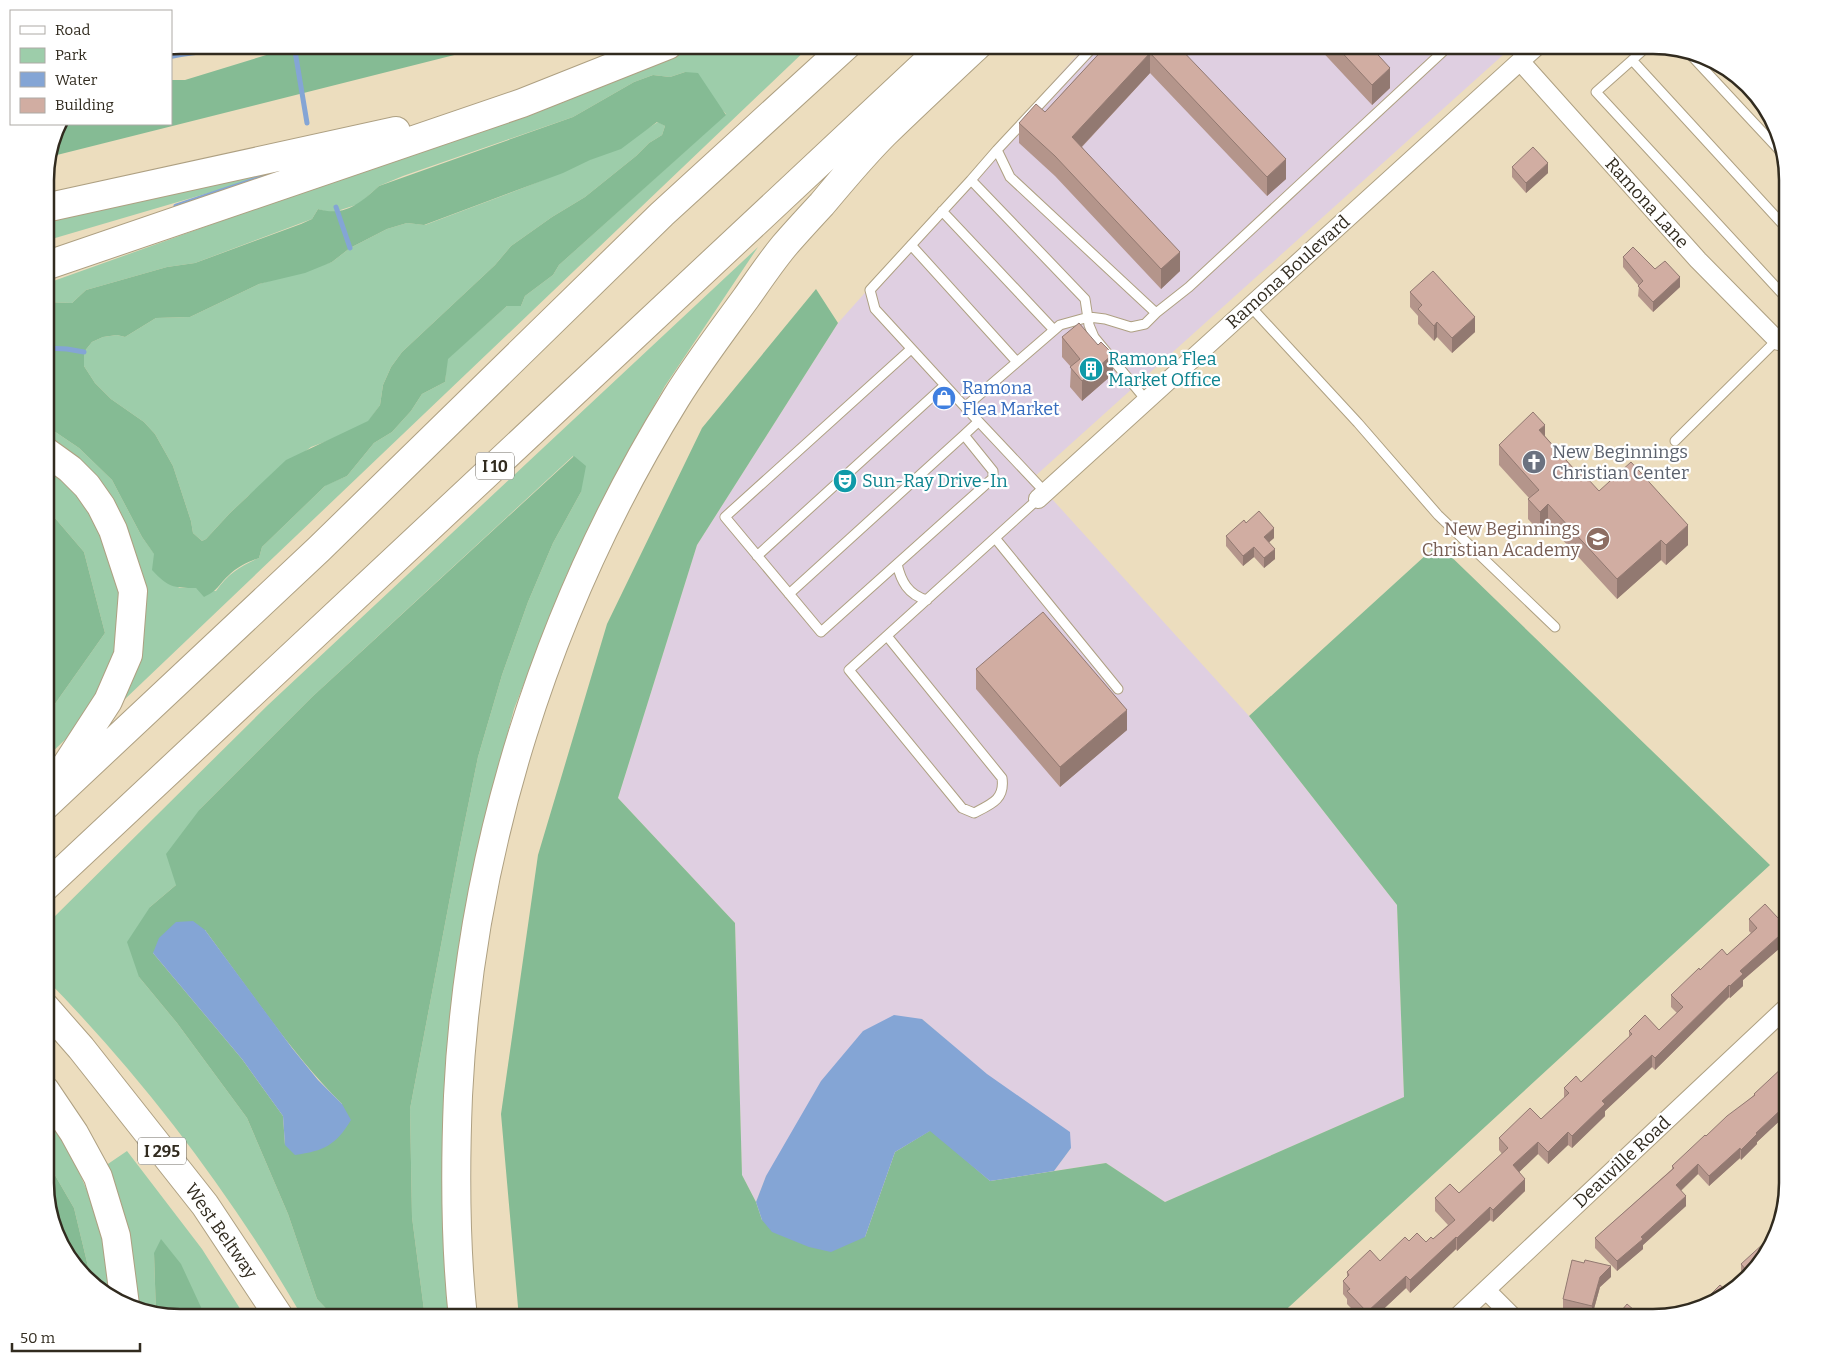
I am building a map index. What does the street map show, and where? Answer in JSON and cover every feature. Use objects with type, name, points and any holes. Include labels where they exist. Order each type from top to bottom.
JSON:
[{"type":"highway","points":[[54,263],[522,103],[645,54]]},
{"type":"highway","points":[[54,798],[326,542],[662,214],[837,54]]},
{"type":"highway","name":"I 10","points":[[54,879],[935,54]]},
{"type":"highway","points":[[463,1309],[457,1238],[456,1143],[460,1050],[467,986],[481,893],[495,830],[520,739],[540,679],[615,505],[676,398],[712,344],[784,246],[882,136],[969,54]]},
{"type":"highway","points":[[54,206],[522,103]]},
{"type":"highway","points":[[54,457],[70,469],[102,506],[113,530],[133,591],[128,655],[108,701],[54,784]]},
{"type":"highway","name":"West Beltway","points":[[54,1017],[81,1048],[205,1205],[274,1309]]},
{"type":"highway","points":[[54,1103],[74,1133],[98,1177],[116,1236],[123,1295]]},
{"type":"street","name":"Ramona Boulevard","points":[[1042,495],[1528,54]]},
{"type":"street","name":"Ramona Lane","points":[[1520,61],[1698,260],[1779,331]]},
{"type":"street","name":"Deauville Road","points":[[1466,1309],[1779,1014]]},
{"type":"street","points":[[1486,1290],[1505,1309]]},
{"type":"lane","points":[[887,636],[1002,778],[1004,789],[998,798],[987,806],[974,812],[962,808],[849,670],[1042,495],[875,309],[870,290],[1087,54]]},
{"type":"lane","points":[[965,408],[1060,325],[1089,317],[1131,326],[1145,324],[1189,287],[1440,54]]},
{"type":"lane","points":[[1639,54],[1596,92],[1779,290]]},
{"type":"lane","points":[[1632,60],[1779,220]]},
{"type":"lane","points":[[1698,62],[1774,145]]},
{"type":"lane","points":[[997,150],[1010,176],[1156,313]]},
{"type":"lane","points":[[971,180],[1085,300],[1094,337],[1146,400]]},
{"type":"lane","points":[[942,210],[1054,330]]},
{"type":"lane","points":[[911,245],[1017,362]]},
{"type":"lane","points":[[1250,306],[1358,423],[1438,515],[1555,627]]},
{"type":"lane","points":[[1675,441],[1779,339]]},
{"type":"lane","points":[[911,349],[725,517],[821,632],[993,478],[993,471],[964,435]]},
{"type":"lane","points":[[757,556],[945,386]]},
{"type":"lane","points":[[789,594],[978,422]]},
{"type":"lane","points":[[995,538],[1118,689]]},
{"type":"lane","points":[[896,564],[901,579],[908,590],[917,597],[927,600]]},
{"type":"shaded area","points":[[1078,54],[1504,54],[1033,478],[1249,716],[1397,905],[1404,1097],[1165,1202],[1106,1163],[1054,1171],[1071,1148],[922,1019],[766,1176],[756,1202],[742,1175],[735,923],[618,798],[697,545],[838,323]]},
{"type":"green space","points":[[270,54],[458,54],[56,155],[66,125],[172,125],[172,80],[185,80]]},
{"type":"green space","points":[[677,54],[802,54],[124,700],[120,695],[138,572],[54,453],[54,431],[79,448],[112,480],[142,537],[179,588],[216,591],[235,571],[259,558],[262,547],[326,485],[347,476],[374,443],[392,432],[411,411],[422,394],[445,382],[447,359],[507,306],[521,306],[525,296],[553,275],[559,265],[726,114],[685,72],[670,77],[653,75],[634,82],[573,117],[403,176],[379,186],[359,204],[331,213],[318,209],[312,219],[195,263],[167,267],[86,290],[72,303],[54,302],[54,281],[347,176],[512,121]]},
{"type":"green space","points":[[685,72],[698,73],[726,115],[559,265],[553,275],[525,296],[521,306],[507,306],[448,359],[445,382],[422,394],[411,411],[392,432],[374,443],[347,476],[325,486],[262,547],[259,558],[235,570],[216,589],[204,597],[196,588],[182,588],[162,580],[152,570],[154,554],[142,537],[112,480],[79,448],[54,431],[54,302],[72,303],[86,290],[167,267],[195,263],[301,224],[312,219],[318,209],[336,211],[352,207],[379,186],[573,117],[634,82],[653,75],[670,77]],"holes":[[[657,122],[665,126],[662,135],[649,143],[636,156],[585,197],[552,217],[511,246],[495,265],[402,352],[391,367],[383,385],[380,405],[368,421],[286,460],[202,541],[193,533],[191,521],[173,466],[155,434],[144,422],[111,399],[95,383],[84,366],[84,352],[92,342],[103,337],[117,335],[125,337],[156,318],[190,317],[259,284],[305,273],[332,262],[350,248],[387,229],[407,223],[424,225],[563,173],[590,160],[621,149]]]},
{"type":"green space","points":[[658,122],[665,126],[662,135],[649,143],[636,156],[585,197],[552,217],[511,246],[495,265],[402,352],[391,367],[383,385],[380,405],[368,422],[311,447],[248,496],[202,541],[193,533],[191,521],[173,466],[155,434],[144,422],[111,399],[95,383],[84,366],[84,352],[92,342],[103,337],[117,335],[125,337],[156,318],[190,317],[259,284],[332,262],[350,248],[387,229],[407,223],[425,225],[544,180],[602,153]]},
{"type":"green space","points":[[261,171],[263,177],[54,238],[54,211]]},
{"type":"green space","points":[[758,247],[665,386],[625,457],[566,576],[514,709],[481,833],[468,894],[447,1054],[444,1099],[443,1227],[448,1309],[424,1309],[412,1217],[410,1109],[478,757],[502,675],[528,602],[553,543],[581,492],[573,456],[312,697],[200,809],[176,885],[150,907],[139,977],[177,1023],[247,1118],[288,1214],[317,1299],[326,1309],[298,1309],[247,1227],[185,1140],[118,1057],[54,987],[54,917],[268,705]]},
{"type":"green space","points":[[816,289],[838,323],[697,545],[618,798],[735,923],[742,1175],[756,1202],[762,1220],[865,1237],[895,1152],[931,1130],[990,1181],[1106,1163],[1165,1202],[1404,1097],[1397,905],[1249,716],[1438,544],[1770,865],[1287,1309],[518,1309],[501,1114],[538,855],[607,624],[702,428]]},
{"type":"green space","points":[[574,456],[586,466],[581,492],[553,543],[528,602],[502,675],[478,757],[459,850],[410,1109],[412,1217],[424,1309],[326,1309],[317,1299],[288,1214],[247,1118],[177,1023],[139,977],[127,942],[150,907],[176,885],[166,854],[200,809],[312,697]],"holes":[[[205,930],[287,1042],[342,1104],[285,1145],[283,1116],[242,1059],[153,953]]]},
{"type":"green space","points":[[54,470],[90,504],[121,580],[119,641],[99,694],[72,733],[54,750],[54,705],[105,633],[84,552],[54,517]]},
{"type":"green space","points":[[54,517],[84,552],[105,633],[54,705]]},
{"type":"green space","points":[[54,1127],[82,1179],[93,1208],[103,1242],[111,1288],[89,1270],[74,1208],[54,1174]]},
{"type":"green space","points":[[127,1151],[202,1249],[240,1309],[201,1309],[154,1254],[156,1307],[135,1301],[102,1168]]},
{"type":"green space","points":[[54,1174],[74,1208],[89,1270],[75,1253],[63,1232],[56,1208]]},
{"type":"green space","points":[[161,1239],[181,1264],[202,1309],[156,1307],[154,1253]]},
{"type":"water","points":[[172,54],[206,54],[172,59]]},
{"type":"water","points":[[193,921],[205,930],[292,1048],[318,1080],[342,1104],[351,1120],[334,1141],[322,1149],[295,1155],[285,1145],[283,1116],[242,1059],[153,953],[159,938],[176,922]]},
{"type":"water","points":[[894,1015],[922,1019],[987,1074],[1070,1132],[1071,1148],[1054,1171],[990,1181],[930,1131],[895,1152],[865,1237],[831,1252],[809,1247],[772,1232],[762,1220],[756,1202],[766,1176],[821,1081],[863,1031]]},
{"type":"building","points":[[1099,54],[1149,54],[1072,137],[1180,252],[1161,269],[1055,156],[1019,123],[1036,104],[1045,112]]},
{"type":"building","points":[[1151,54],[1186,54],[1286,159],[1267,177]]},
{"type":"building","points":[[1343,54],[1377,54],[1390,68],[1372,85]]},
{"type":"building","points":[[1533,147],[1548,163],[1526,183],[1512,167]]},
{"type":"building","points":[[1633,247],[1655,269],[1665,261],[1680,277],[1653,302],[1638,286],[1643,281],[1623,257]]},
{"type":"building","points":[[1433,271],[1475,317],[1452,338],[1437,322],[1434,326],[1418,309],[1422,305],[1410,292]]},
{"type":"building","points":[[1079,323],[1098,345],[1101,342],[1113,354],[1082,381],[1070,367],[1080,359],[1062,337]]},
{"type":"building","points":[[1533,412],[1545,425],[1539,430],[1574,469],[1577,467],[1599,491],[1631,462],[1688,525],[1666,545],[1661,540],[1617,579],[1548,504],[1540,512],[1528,499],[1539,490],[1499,445]]},
{"type":"building","points":[[1259,511],[1274,528],[1264,537],[1275,549],[1264,558],[1254,547],[1243,556],[1226,536],[1244,520],[1246,523]]},
{"type":"building","points":[[1043,612],[1127,710],[1060,767],[976,669]]},
{"type":"building","points":[[1765,904],[1779,917],[1779,936],[1740,971],[1743,974],[1729,985],[1655,1058],[1652,1055],[1602,1101],[1605,1104],[1572,1136],[1568,1132],[1548,1152],[1538,1142],[1513,1165],[1525,1179],[1493,1210],[1490,1207],[1410,1280],[1406,1276],[1370,1309],[1364,1309],[1347,1291],[1350,1289],[1343,1281],[1349,1275],[1347,1272],[1370,1250],[1380,1261],[1405,1237],[1409,1241],[1417,1233],[1426,1242],[1431,1237],[1433,1239],[1455,1220],[1435,1198],[1450,1184],[1459,1193],[1508,1148],[1499,1138],[1530,1108],[1541,1119],[1569,1093],[1564,1088],[1576,1076],[1581,1082],[1632,1034],[1629,1031],[1645,1015],[1659,1030],[1683,1007],[1671,995],[1722,949],[1727,955],[1757,928],[1749,919]]},
{"type":"building","points":[[1779,1071],[1779,1111],[1741,1150],[1740,1148],[1709,1176],[1698,1164],[1676,1185],[1686,1196],[1641,1237],[1643,1239],[1617,1261],[1595,1238],[1674,1168],[1672,1166],[1705,1135]]},
{"type":"building","points":[[1763,1244],[1745,1269],[1741,1264]]},
{"type":"building","points":[[1572,1260],[1584,1263],[1585,1260],[1611,1266],[1600,1277],[1592,1306],[1563,1299]]},
{"type":"building","points":[[1720,1285],[1723,1288],[1709,1296]]},
{"type":"building","points":[[1627,1304],[1633,1309],[1623,1309]]},
{"type":"waterway","points":[[296,54],[307,123]]},
{"type":"waterway","points":[[176,206],[263,177]]},
{"type":"waterway","points":[[336,207],[350,248]]},
{"type":"waterway","points":[[54,348],[84,352]]},
{"type":"place","name":"Ramona Flea Market Office","points":[[1091,369]]},
{"type":"place","name":"Ramona Flea Market","points":[[944,398]]},
{"type":"place","name":"New Beginnings Christian Center","points":[[1534,462]]},
{"type":"place","name":"Sun-Ray Drive-In","points":[[845,481]]},
{"type":"place","name":"New Beginnings Christian Academy","points":[[1598,539]]}]
